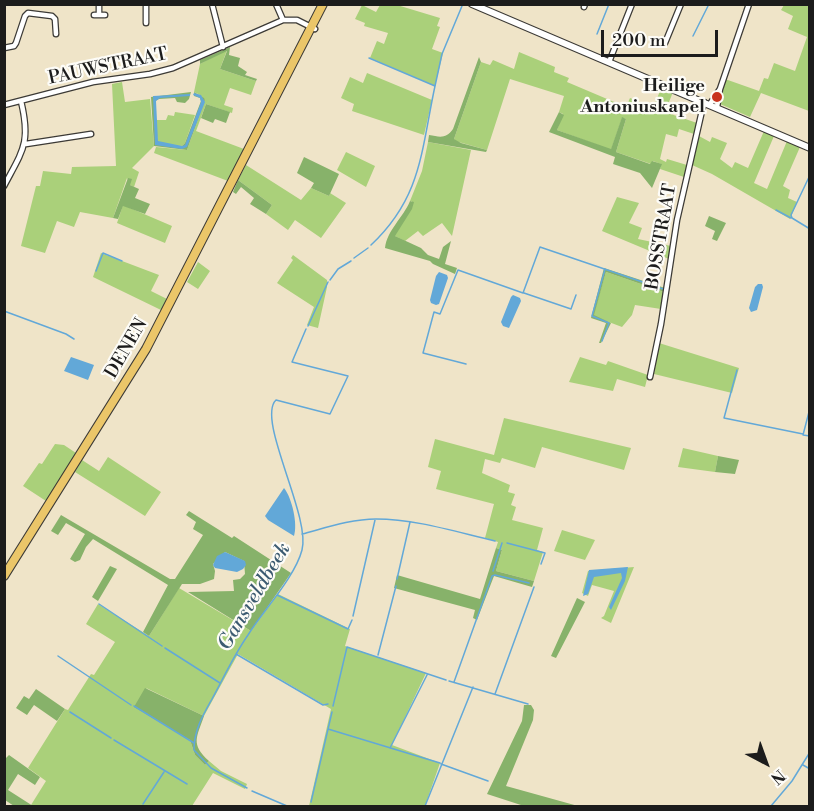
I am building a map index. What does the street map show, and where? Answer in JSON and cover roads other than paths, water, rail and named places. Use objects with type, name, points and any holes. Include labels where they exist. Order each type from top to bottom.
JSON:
[{"type":"main road","name":"DENEN","points":[[4,576],[142,357],[261,128],[266,123],[325,4]]},
{"type":"street","points":[[99,4],[99,15]]},
{"type":"street","points":[[146,4],[146,23]]},
{"type":"street","points":[[212,4],[223,47]]},
{"type":"street","points":[[276,4],[283,20],[297,20],[313,28]]},
{"type":"street","points":[[472,4],[810,148]]},
{"type":"street","points":[[609,62],[632,4]]},
{"type":"street","points":[[665,43],[681,4]]},
{"type":"street","points":[[710,104],[720,89],[749,4]]},
{"type":"street","points":[[4,48],[14,46],[28,13],[52,16],[55,19],[56,34]]},
{"type":"street","name":"PAUWSTRAAT","points":[[4,105],[93,82],[161,71],[184,64],[283,20]]},
{"type":"street","points":[[4,186],[26,144],[21,101]]},
{"type":"street","name":"BOSSTRAAT","points":[[650,377],[661,324],[677,220],[710,104]]},
{"type":"street","points":[[26,144],[90,134]]},
{"type":"water","points":[[194,93],[201,95],[205,102],[187,147],[182,149],[155,145],[153,96],[190,94],[190,96],[160,98],[156,101],[158,141],[182,146],[185,145],[201,102],[200,98],[193,95]]},
{"type":"water","points":[[439,272],[447,275],[448,278],[439,304],[436,305],[430,300]]},
{"type":"water","points":[[758,284],[762,284],[763,287],[757,310],[751,312],[749,308]]},
{"type":"water","points":[[513,295],[521,301],[509,328],[503,326],[501,322]]},
{"type":"water","points":[[71,357],[94,365],[88,380],[64,371]]},
{"type":"water","points":[[284,488],[294,511],[294,536],[265,516]]},
{"type":"water","points":[[225,552],[245,561],[246,565],[243,569],[237,572],[215,568],[213,565],[217,556]]},
{"type":"water","points":[[628,567],[625,581],[611,610],[609,607],[622,578],[621,573],[594,577],[588,594],[583,596],[589,570]]},
{"type":"waterway","points":[[597,34],[609,4]]},
{"type":"waterway","points":[[693,36],[709,4]]},
{"type":"waterway","points":[[435,86],[442,54],[462,6]]},
{"type":"waterway","name":"Gansveldbeek","points":[[369,58],[435,86],[422,152],[410,191],[401,209],[371,245]]},
{"type":"waterway","points":[[810,175],[791,215],[792,218],[810,229]]},
{"type":"waterway","points":[[776,210],[791,218]]},
{"type":"waterway","points":[[466,364],[423,353],[434,312],[440,314],[458,270],[523,293],[540,247],[663,289]]},
{"type":"waterway","name":"Gansveldbeek","points":[[354,258],[368,248]]},
{"type":"waterway","points":[[96,271],[103,253],[122,261]]},
{"type":"waterway","name":"Gansveldbeek","points":[[330,280],[338,269],[351,261]]},
{"type":"waterway","points":[[602,341],[609,323],[592,316],[605,269]]},
{"type":"waterway","name":"Gansveldbeek","points":[[308,326],[328,282]]},
{"type":"waterway","points":[[524,293],[571,309],[576,295]]},
{"type":"waterway","points":[[4,311],[74,339]]},
{"type":"waterway","name":"Gansveldbeek","points":[[247,788],[211,768],[194,750],[194,743],[202,717],[234,658],[293,571],[302,550],[303,535],[299,515],[278,447],[272,411],[276,400],[330,414],[348,376],[292,362],[306,329]]},
{"type":"waterway","points":[[737,370],[724,418],[803,434]]},
{"type":"waterway","points":[[810,408],[803,435],[810,436]]},
{"type":"waterway","points":[[302,534],[348,522],[376,519],[421,524],[495,541]]},
{"type":"waterway","points":[[353,616],[375,520]]},
{"type":"waterway","points":[[397,579],[410,522]]},
{"type":"waterway","points":[[493,571],[502,543]]},
{"type":"waterway","points":[[507,543],[545,553],[541,564]]},
{"type":"waterway","points":[[454,682],[492,576],[529,583]]},
{"type":"waterway","points":[[378,655],[396,586]]},
{"type":"waterway","points":[[495,694],[534,587]]},
{"type":"waterway","points":[[277,595],[348,629],[352,620]]},
{"type":"waterway","points":[[99,604],[162,646]]},
{"type":"waterway","points":[[333,706],[347,647],[446,680]]},
{"type":"waterway","points":[[165,648],[220,683]]},
{"type":"waterway","points":[[236,654],[323,705],[328,704]]},
{"type":"waterway","points":[[58,656],[131,705]]},
{"type":"waterway","points":[[390,748],[427,675]]},
{"type":"waterway","points":[[449,681],[528,704]]},
{"type":"waterway","points":[[425,806],[473,687]]},
{"type":"waterway","points":[[134,706],[194,743]]},
{"type":"waterway","points":[[70,712],[111,738]]},
{"type":"waterway","points":[[311,802],[332,712]]},
{"type":"waterway","points":[[328,729],[440,763]]},
{"type":"waterway","points":[[114,740],[187,784]]},
{"type":"waterway","points":[[771,806],[792,781],[810,752]]},
{"type":"waterway","points":[[441,764],[488,781]]},
{"type":"waterway","points":[[803,765],[810,769]]},
{"type":"waterway","points":[[143,804],[164,772]]},
{"type":"waterway","name":"Gansveldbeek","points":[[252,791],[287,806]]},
{"type":"place","name":"Heilige Antoniuskapel","points":[[717,97]]}]
